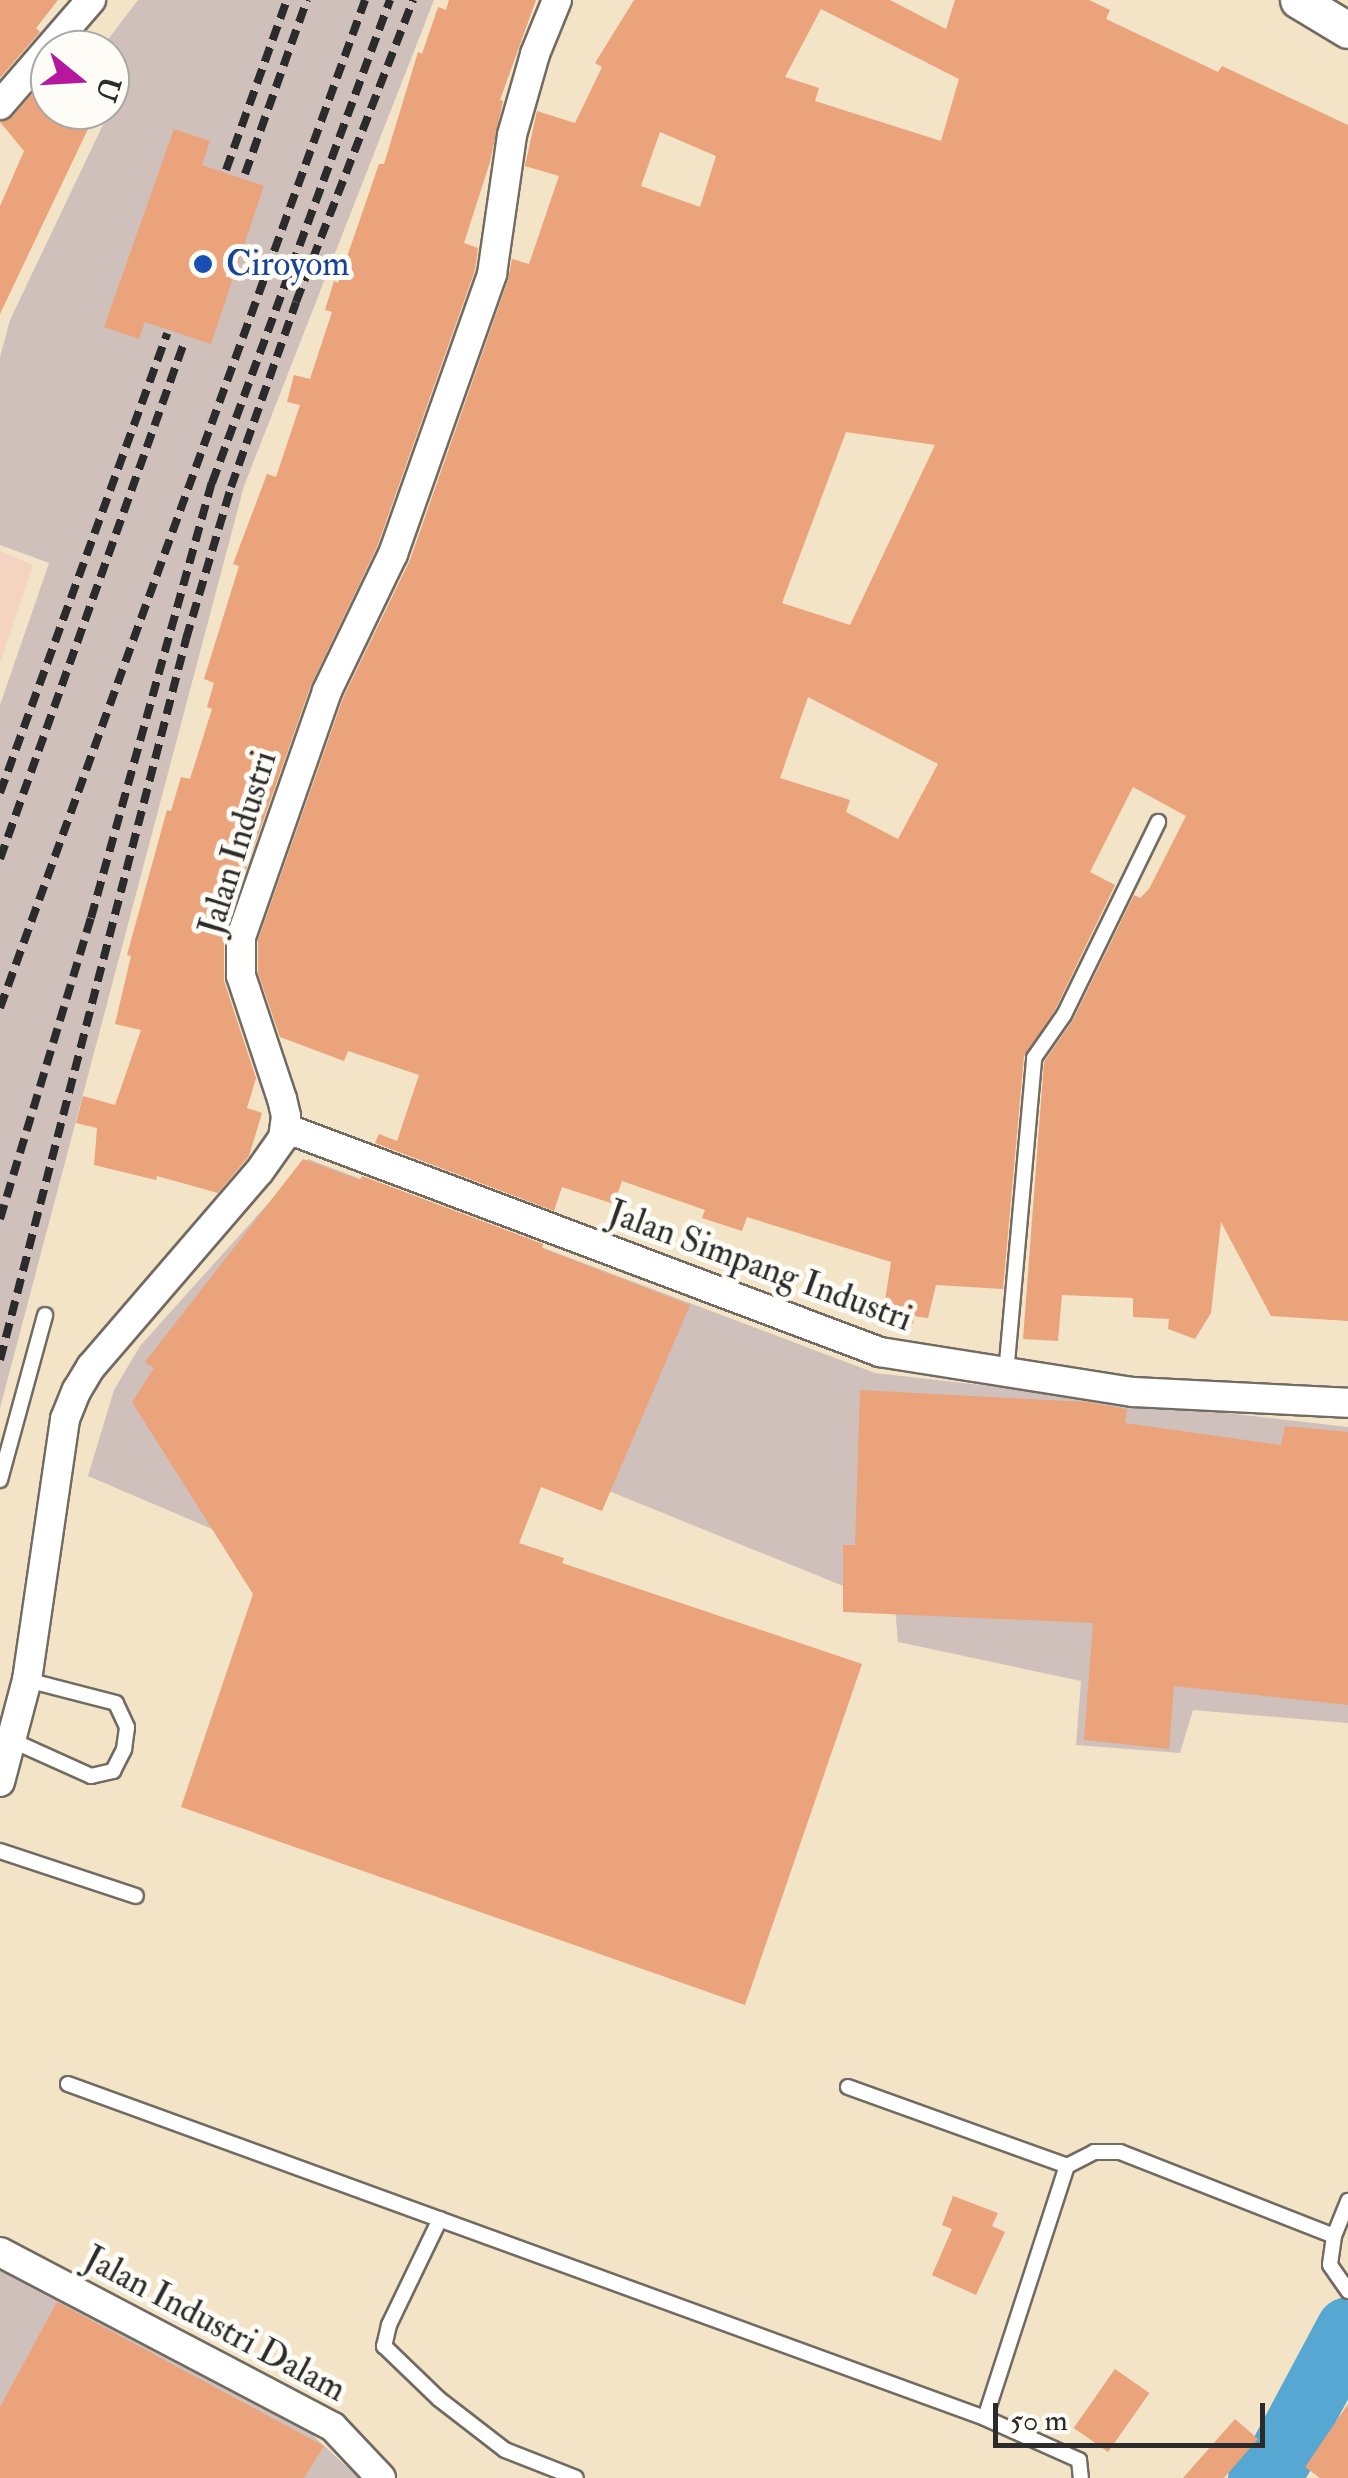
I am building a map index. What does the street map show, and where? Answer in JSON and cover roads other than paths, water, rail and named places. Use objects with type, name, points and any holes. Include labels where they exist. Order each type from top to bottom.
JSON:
[{"type":"street","points":[[0,105],[91,0]]},
{"type":"street","name":"Jalan Industri","points":[[285,1128],[282,1098],[241,976],[241,937],[327,691],[393,554],[492,274],[512,136],[535,54],[557,0]]},
{"type":"street","points":[[1298,0],[1348,30]]},
{"type":"street","points":[[0,1782],[26,1680],[66,1420],[78,1390],[92,1367],[260,1172],[285,1128]]},
{"type":"street","name":"Jalan Simpang Industri","points":[[285,1128],[820,1333],[918,1361],[1133,1392],[1348,1403]]},
{"type":"street","name":"Jalan Industri Dalam","points":[[0,2252],[333,2427],[381,2478]]},
{"type":"lane","points":[[1006,1375],[1034,1058],[1064,1015],[1158,822]]},
{"type":"lane","points":[[0,1480],[44,1316]]},
{"type":"lane","points":[[11,1740],[90,1776],[112,1771],[124,1749],[128,1727],[116,1703],[26,1680]]},
{"type":"lane","points":[[0,1851],[136,1896]]},
{"type":"lane","points":[[68,2084],[985,2418],[1079,2460],[1081,2478]]},
{"type":"lane","points":[[848,2087],[1067,2166]]},
{"type":"lane","points":[[985,2418],[1067,2166],[1094,2152],[1120,2152],[1334,2236]]},
{"type":"lane","points":[[1346,2289],[1330,2266],[1334,2236],[1348,2201]]},
{"type":"lane","points":[[440,2219],[389,2325],[384,2346],[425,2388],[505,2450],[576,2478]]},
{"type":"waterway","points":[[1260,2478],[1279,2458],[1348,2329]]},
{"type":"railway","points":[[226,170],[287,0]]},
{"type":"railway","points":[[245,174],[307,0]]},
{"type":"railway","points":[[0,1008],[365,0]]},
{"type":"railway","points":[[0,1219],[91,918],[212,483],[390,0]]},
{"type":"railway","points":[[0,1360],[186,639],[231,487],[296,302],[413,0]]},
{"type":"railway","points":[[0,793],[167,333]]},
{"type":"railway","points":[[0,859],[185,340]]},
{"type":"place","name":"Ciroyom","points":[[203,264]]}]
